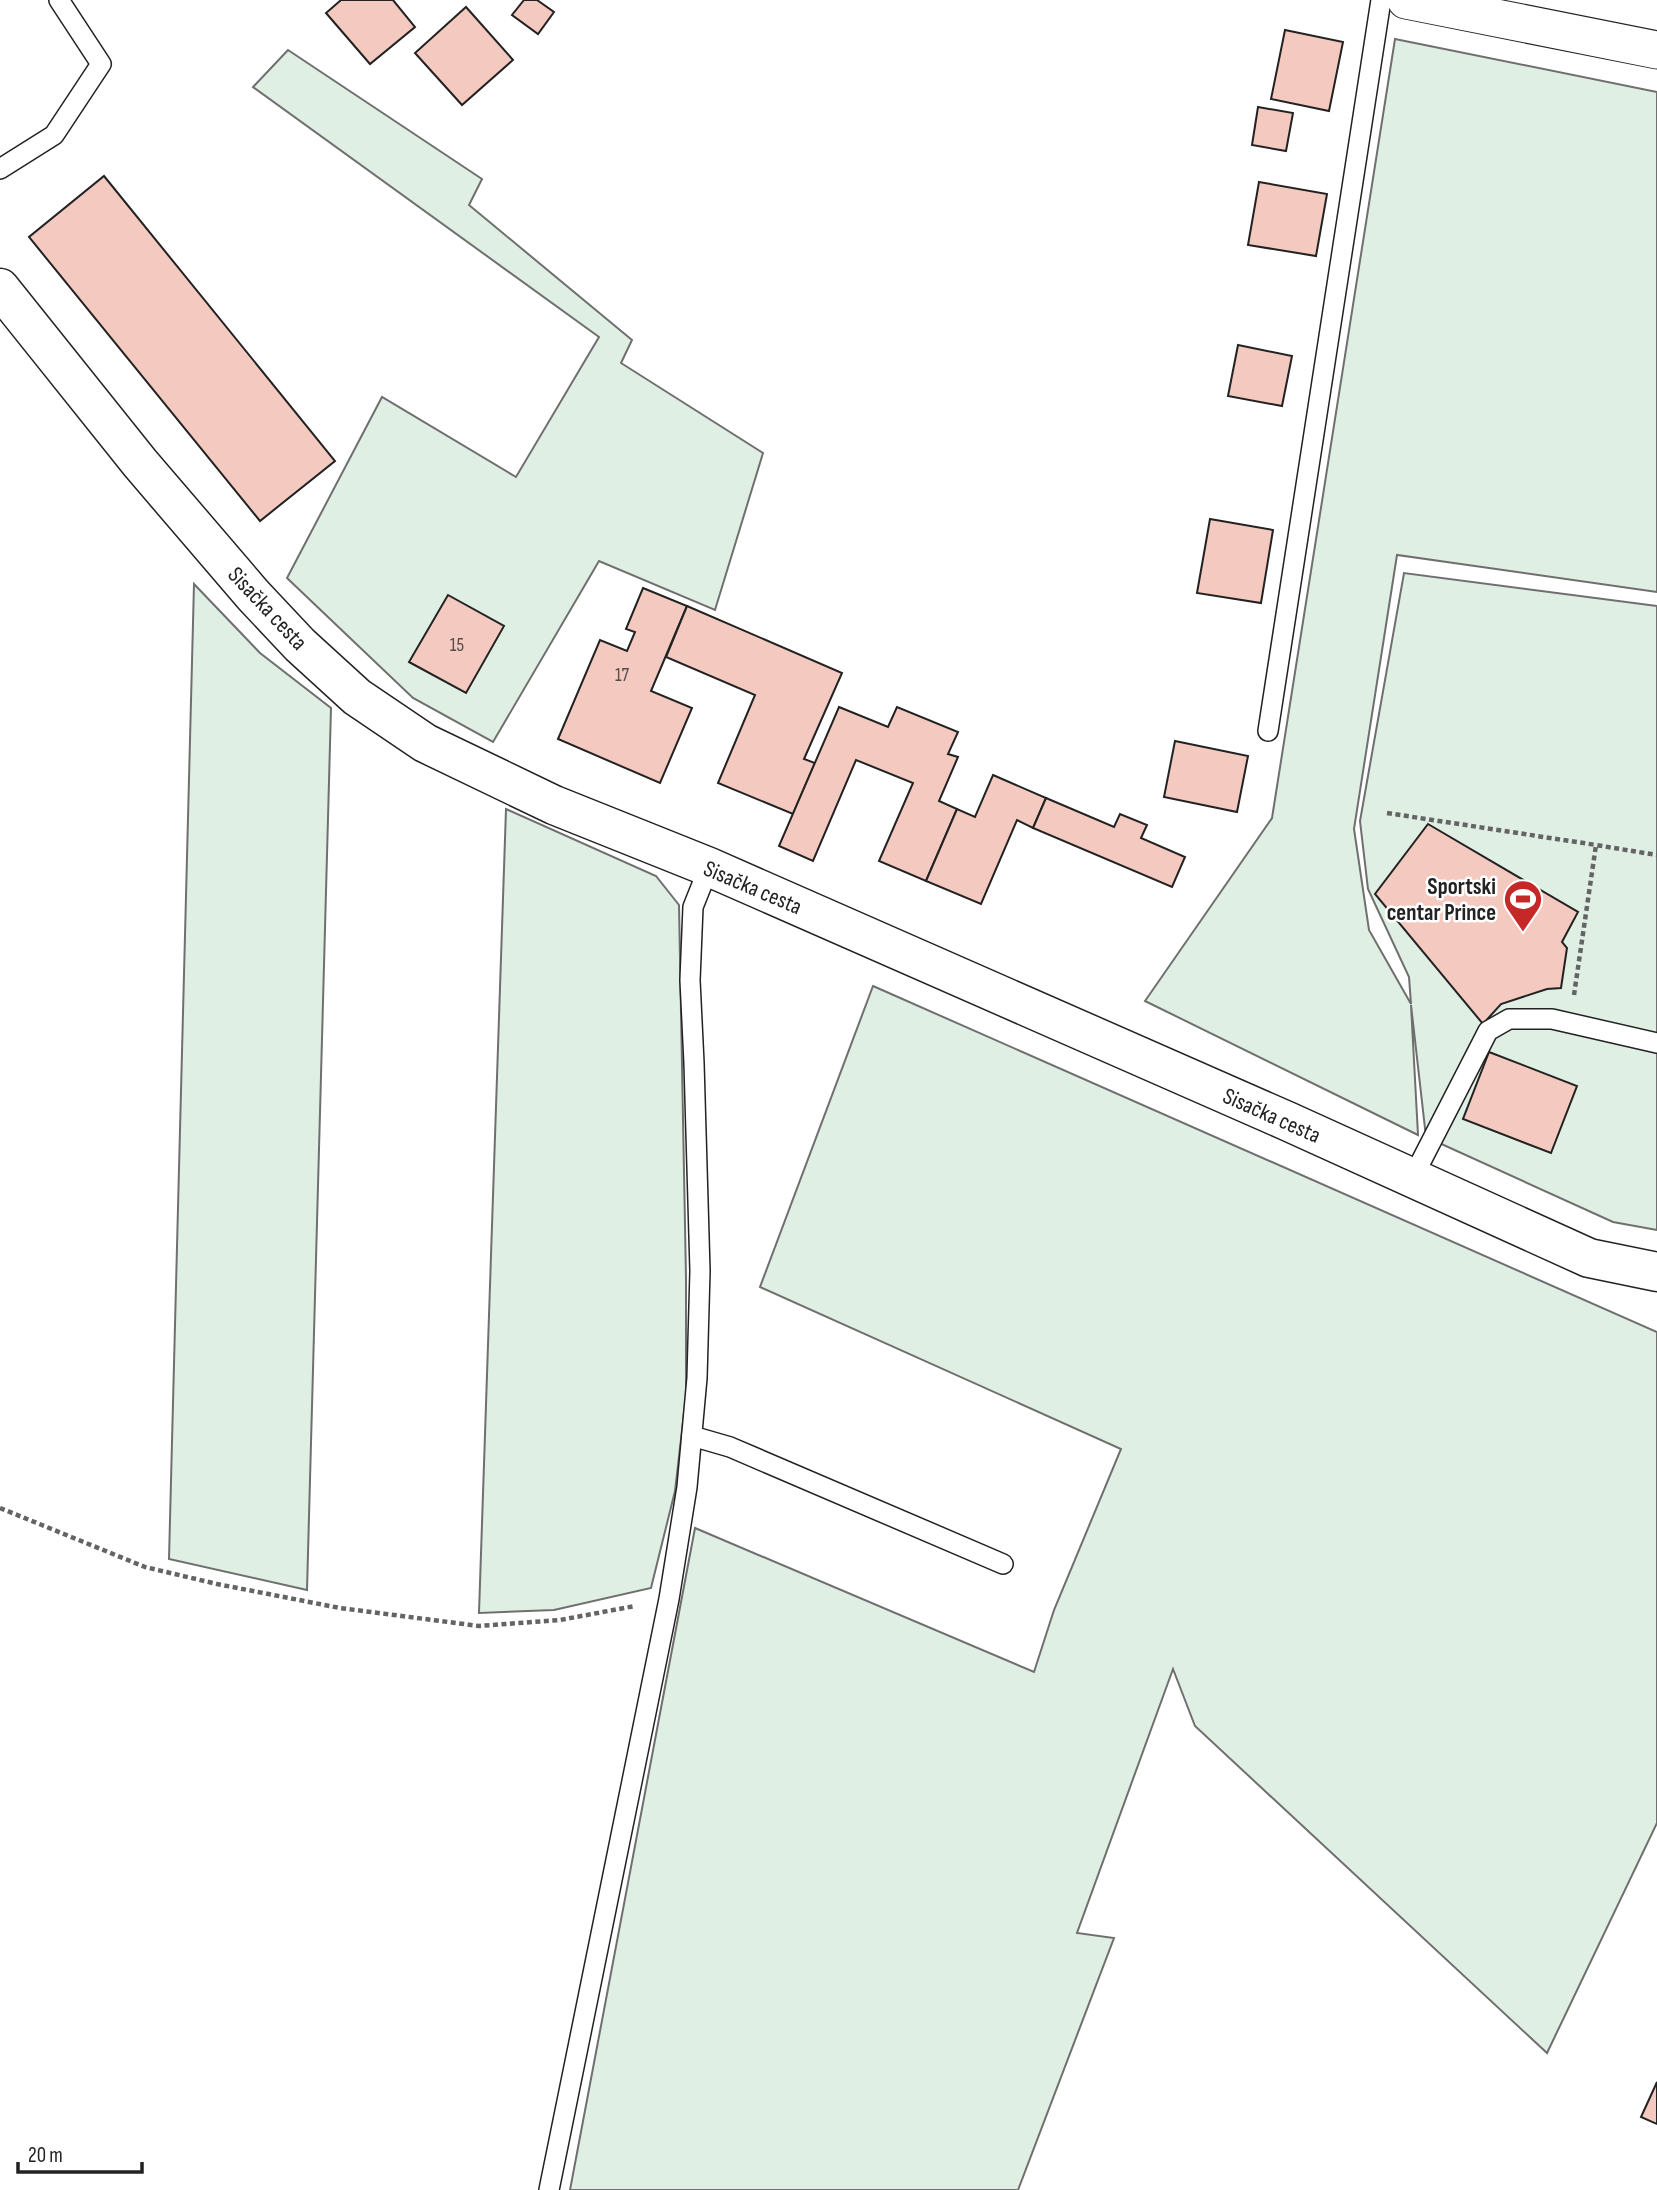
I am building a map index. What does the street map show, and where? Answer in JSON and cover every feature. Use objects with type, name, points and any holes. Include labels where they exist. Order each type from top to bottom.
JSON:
[{"type":"main road","name":"Sisačka cesta","points":[[0,288],[140,463],[253,595],[300,645],[357,697],[425,743],[554,805],[709,867],[1590,1258],[1657,1272]]},
{"type":"street","points":[[1406,0],[1657,50]]},
{"type":"street","points":[[1590,1258],[1657,1289]]},
{"type":"lane","points":[[0,169],[54,135],[101,64],[59,0]]},
{"type":"lane","points":[[1268,731],[1381,0]]},
{"type":"lane","points":[[550,2190],[669,1600],[687,1487],[697,1378],[699,1271],[690,980],[693,907],[709,867]]},
{"type":"lane","points":[[1413,1178],[1488,1031],[1509,1019],[1552,1019],[1657,1043]]},
{"type":"lane","points":[[692,1436],[730,1447],[1003,1564]]},
{"type":"path","points":[[1387,813],[1657,855]]},
{"type":"path","points":[[1577,974],[1596,845]]},
{"type":"path","points":[[0,1508],[145,1567],[340,1608],[479,1626],[560,1620],[669,1600]]},
{"type":"green space","points":[[1395,39],[1657,92],[1657,592],[1397,555],[1354,829],[1369,930],[1411,1004],[1409,977],[1368,889],[1360,821],[1404,573],[1657,606],[1657,1230],[1613,1222],[1426,1137],[1411,1005],[1418,1135],[1145,1001],[1272,818]]},
{"type":"green space","points":[[288,50],[482,179],[469,205],[632,340],[621,363],[763,453],[715,610],[599,561],[493,742],[413,698],[287,578],[382,397],[516,477],[599,337],[253,87]]},
{"type":"green space","points":[[194,584],[260,653],[331,708],[307,1590],[169,1559]]},
{"type":"green space","points":[[506,809],[656,876],[679,905],[686,1396],[675,1491],[651,1588],[554,1610],[479,1613]]},
{"type":"green space","points":[[873,986],[1657,1332],[1657,1823],[1547,2053],[1195,1726],[1173,1669],[1077,1933],[1114,1938],[1018,2190],[570,2190],[695,1528],[1034,1672],[1054,1610],[1121,1449],[760,1287]]},
{"type":"building","points":[[341,0],[393,0],[415,27],[370,64],[326,13]]},
{"type":"building","points":[[524,0],[537,0],[554,12],[538,34],[512,15]]},
{"type":"building","points":[[466,7],[513,60],[462,105],[415,53]]},
{"type":"building","points":[[1285,30],[1343,42],[1329,111],[1271,99]]},
{"type":"building","points":[[1258,107],[1293,113],[1286,151],[1252,145]]},
{"type":"building","points":[[104,176],[335,461],[260,521],[29,237]]},
{"type":"building","points":[[1259,182],[1327,194],[1316,256],[1248,245]]},
{"type":"building","points":[[1238,345],[1292,356],[1282,406],[1228,396]]},
{"type":"building","points":[[1210,519],[1273,530],[1261,603],[1197,593]]},
{"type":"building","points":[[643,588],[687,606],[651,691],[692,708],[660,783],[558,739],[600,640],[627,651],[635,632],[626,629]]},
{"type":"building","points":[[448,595],[504,626],[466,693],[409,662]]},
{"type":"building","points":[[687,606],[842,673],[804,759],[815,763],[793,814],[718,783],[755,695],[666,657]]},
{"type":"building","points":[[839,707],[888,727],[897,707],[958,732],[948,754],[958,757],[939,801],[957,809],[926,881],[879,861],[913,783],[856,760],[813,861],[779,846]]},
{"type":"building","points":[[1175,741],[1248,756],[1237,812],[1164,797]]},
{"type":"building","points":[[993,775],[1046,798],[1033,828],[1017,820],[981,904],[926,881],[957,809],[975,817]]},
{"type":"building","points":[[1046,798],[1114,827],[1120,814],[1147,825],[1141,838],[1185,857],[1172,887],[1033,828]]},
{"type":"building","points":[[1428,824],[1578,912],[1562,942],[1567,948],[1561,988],[1547,989],[1501,1004],[1483,1024],[1375,894]]},
{"type":"building","points":[[1489,1052],[1577,1086],[1551,1153],[1463,1119]]},
{"type":"building","points":[[1657,2082],[1657,2124],[1641,2117]]},
{"type":"place","name":"Sportski centar Prince","points":[[1523,933]]}]
